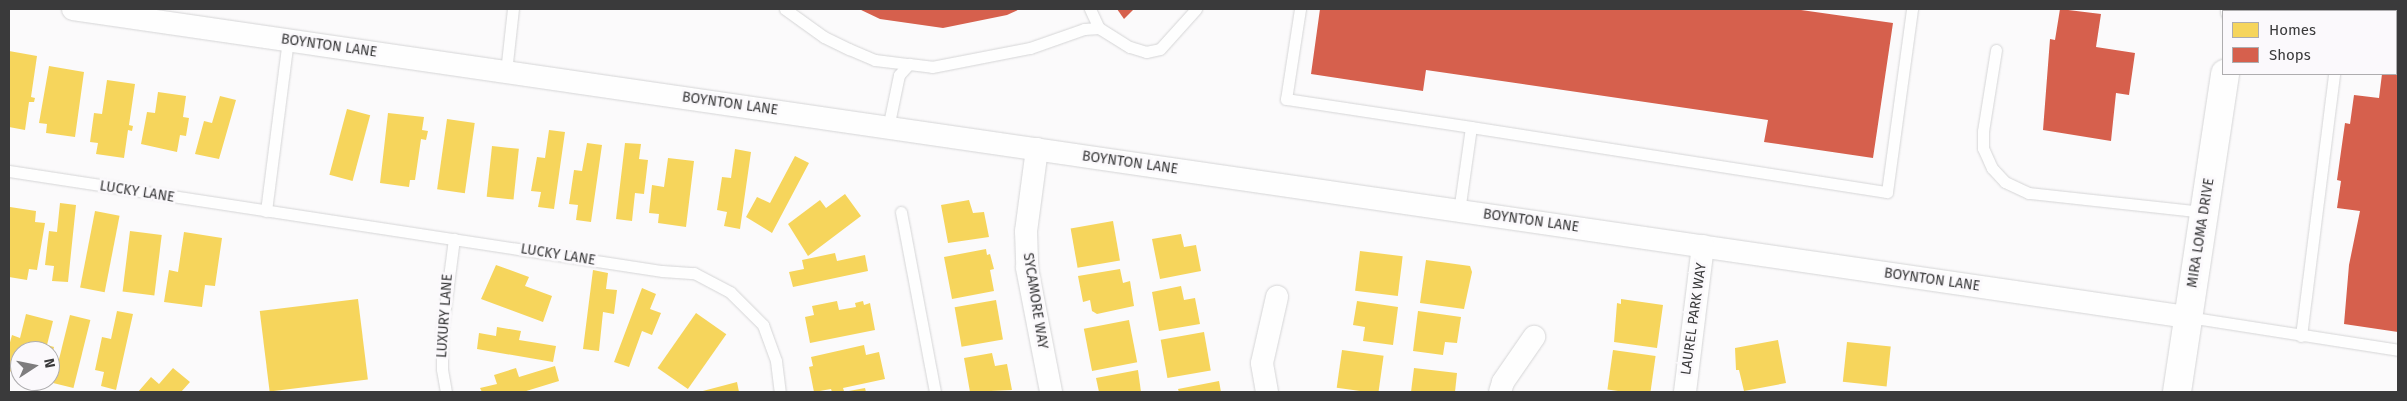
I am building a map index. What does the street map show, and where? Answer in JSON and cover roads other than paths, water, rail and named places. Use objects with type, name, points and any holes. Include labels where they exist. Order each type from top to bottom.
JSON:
[{"type":"street","name":"BOYNTON LANE","points":[[73,9],[2188,317]]},
{"type":"street","name":"MIRA LOMA DRIVE","points":[[2177,392],[2225,75]]},
{"type":"street","name":"SYCAMORE WAY","points":[[1037,149],[1026,231],[1027,268],[1051,392]]},
{"type":"street","name":"LAUREL PARK WAY","points":[[1685,392],[1703,246]]},
{"type":"street","points":[[1268,392],[1262,363],[1277,297]]},
{"type":"street","points":[[1500,392],[1503,382],[1534,337]]},
{"type":"lane","points":[[506,72],[513,9]]},
{"type":"lane","points":[[785,9],[824,37],[875,60],[932,67],[1030,48],[1084,29],[1099,28]]},
{"type":"lane","points":[[1090,9],[1099,28],[1130,47],[1153,50],[1166,43],[1196,9]]},
{"type":"lane","points":[[1300,9],[1286,99],[1887,192],[1912,9]]},
{"type":"lane","points":[[266,211],[288,40]]},
{"type":"lane","points":[[1996,50],[1983,131],[1984,148],[1992,168],[2005,182],[2029,193],[2204,212]]},
{"type":"lane","points":[[888,128],[898,74],[909,64]]},
{"type":"lane","points":[[2301,336],[2334,75]]},
{"type":"lane","points":[[1459,211],[1471,127]]},
{"type":"lane","name":"LUCKY LANE","points":[[9,171],[454,239],[694,273],[730,292],[763,326],[776,361],[780,392]]},
{"type":"lane","points":[[901,212],[935,392]]},
{"type":"lane","name":"LUXURY LANE","points":[[446,392],[442,369],[442,331],[454,239]]},
{"type":"lane","points":[[2188,317],[2398,350]]}]
